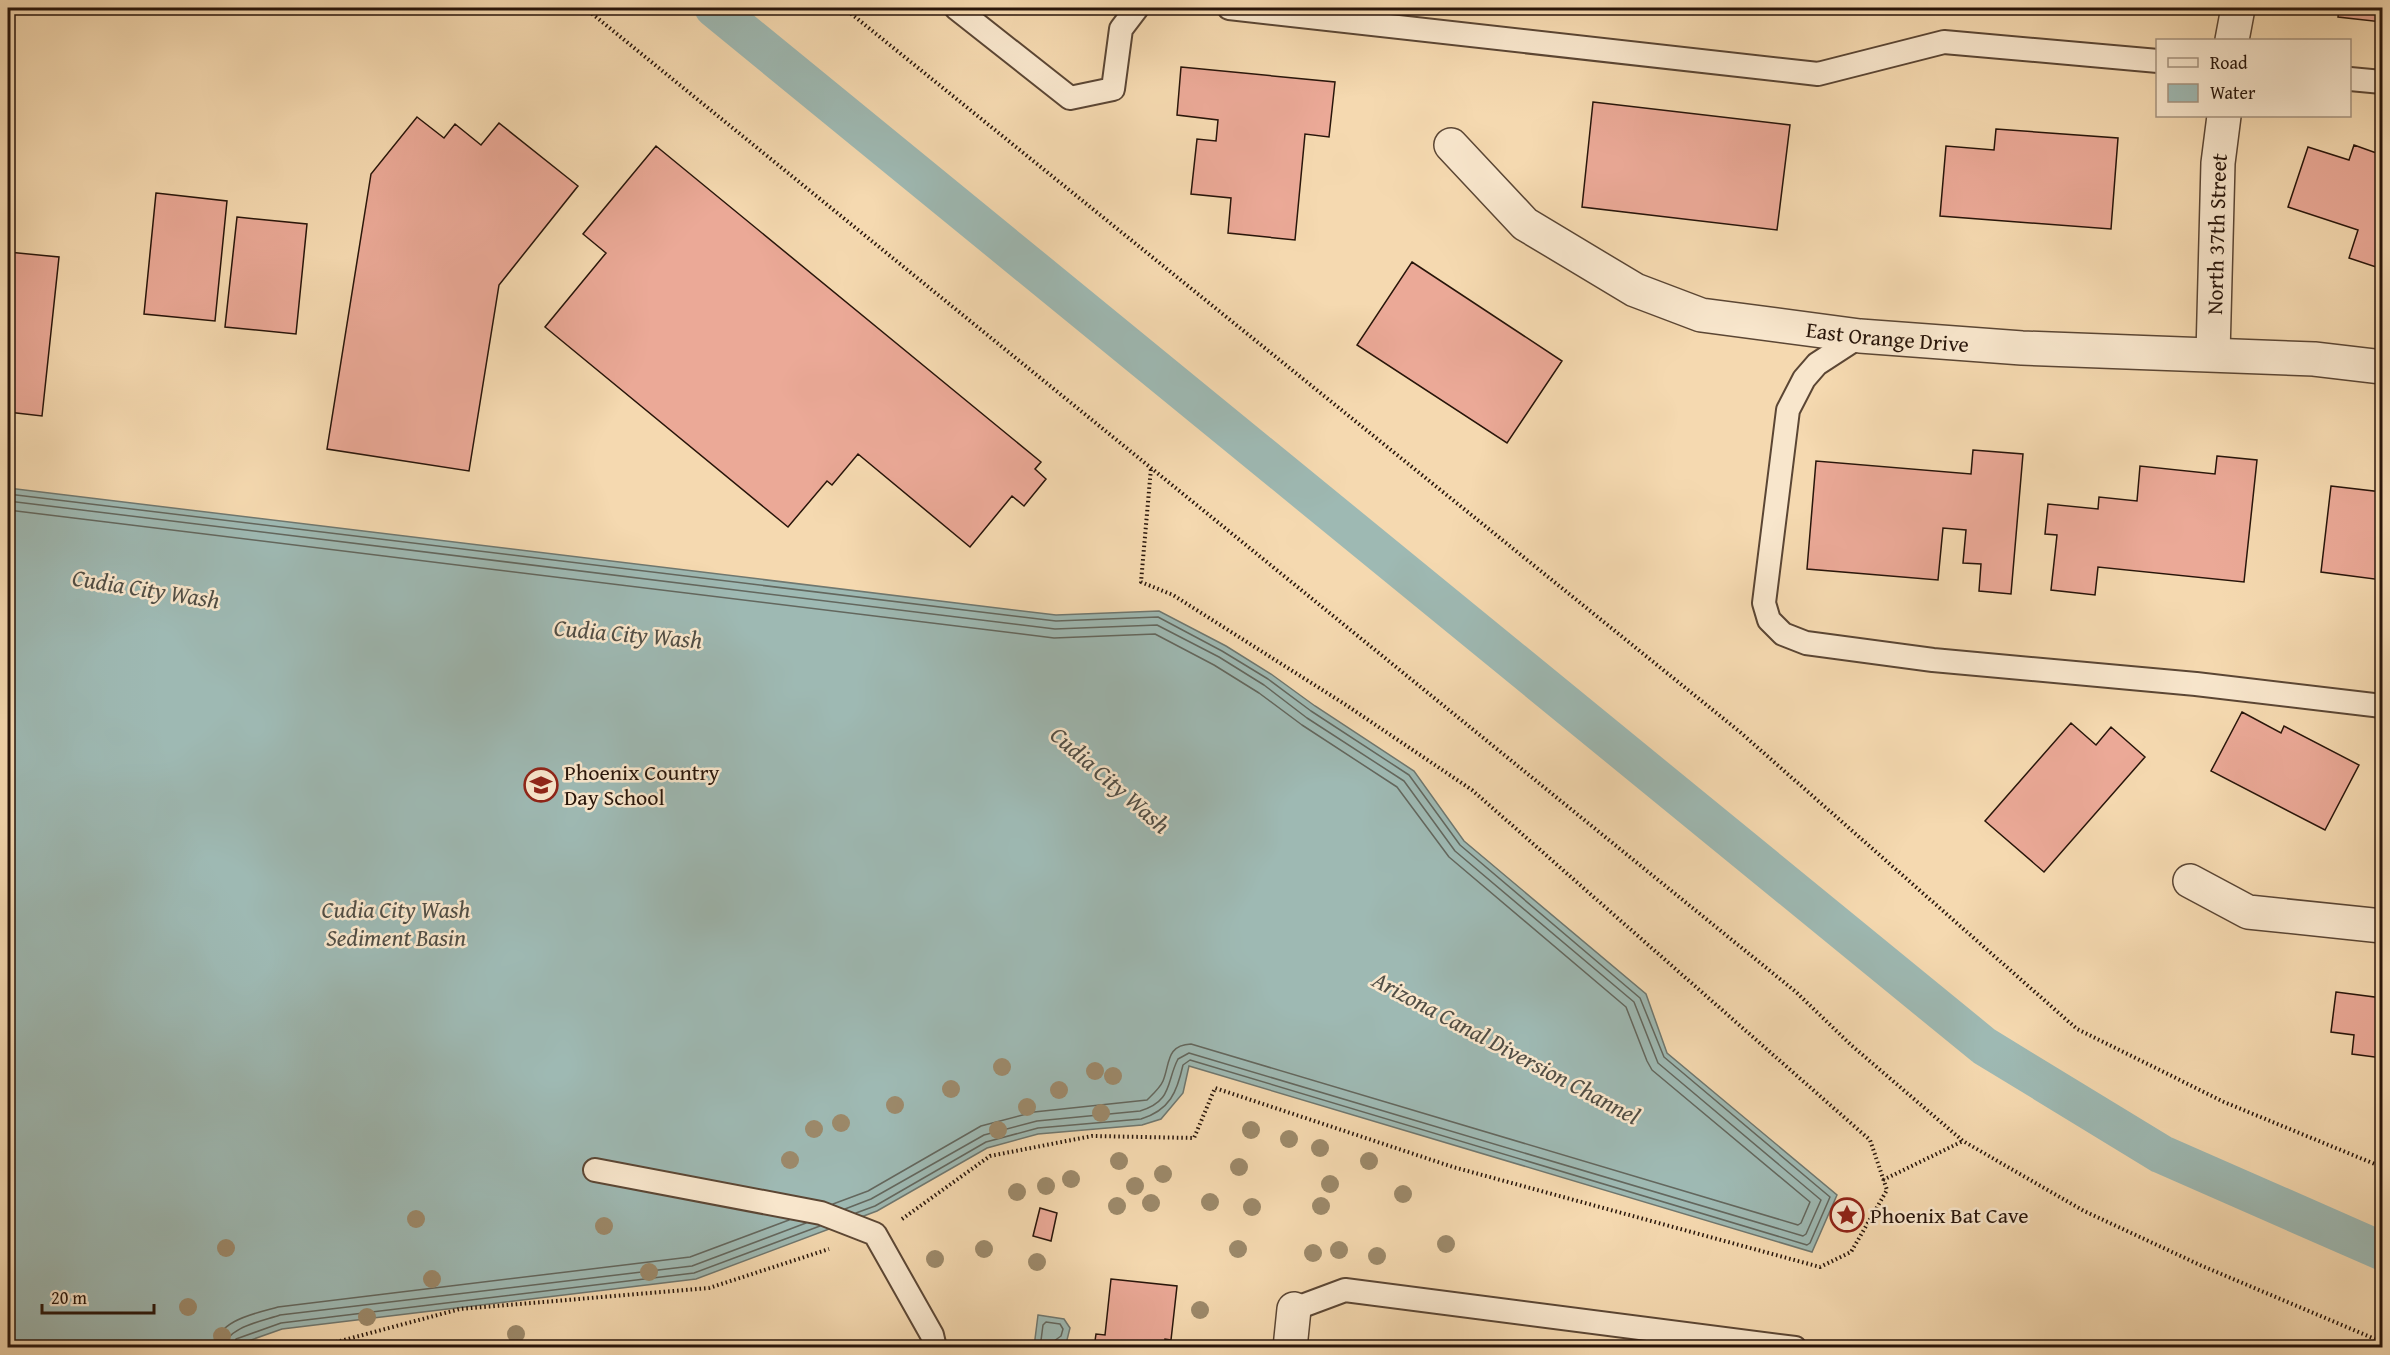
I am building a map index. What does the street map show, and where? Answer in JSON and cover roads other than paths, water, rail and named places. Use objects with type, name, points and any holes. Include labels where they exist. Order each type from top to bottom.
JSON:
[{"type":"street","points":[[2232,39],[2238,8]]},
{"type":"street","name":"North 37th Street","points":[[2213,354],[2218,163],[2224,117]]},
{"type":"street","name":"East Orange Drive","points":[[1451,145],[1525,224],[1635,290],[1701,315],[1860,336],[2112,354],[2213,354],[2314,359],[2382,367]]},
{"type":"street","points":[[2190,881],[2248,912],[2382,926]]},
{"type":"street","points":[[1290,1347],[1294,1309]]},
{"type":"lane","points":[[956,8],[1070,98],[1113,89],[1121,29],[1137,8]]},
{"type":"lane","points":[[1229,8],[1818,74],[1944,42],[2156,61]]},
{"type":"lane","points":[[2351,79],[2382,82]]},
{"type":"lane","points":[[1860,336],[1817,364],[1804,379],[1788,410],[1764,603],[1769,620],[1783,634],[1806,643],[1933,660],[2196,684],[2382,706]]},
{"type":"lane","points":[[595,1170],[821,1213],[875,1234],[932,1335],[935,1347]]},
{"type":"lane","points":[[1294,1309],[1345,1290],[1795,1347]]},
{"type":"water","name":"Cudia City Wash Sediment Basin","points":[[8,488],[1056,615],[1159,611],[1226,646],[1271,674],[1414,771],[1464,841],[1646,994],[1667,1053],[1837,1195],[1812,1252],[1189,1066],[1183,1093],[1161,1119],[1142,1125],[1038,1134],[987,1148],[877,1211],[696,1279],[282,1329],[231,1347],[8,1348]]},
{"type":"water","points":[[1038,1315],[1064,1319],[1070,1328],[1066,1344],[1059,1343],[1058,1347],[1034,1347]]},
{"type":"waterway","points":[[714,8],[1984,1046],[2161,1154],[2382,1251]]},
{"type":"place","name":"Phoenix Country Day School","points":[[541,785]]},
{"type":"place","name":"Phoenix Bat Cave","points":[[1847,1215]]},
{"type":"water label","name":"Cudia City Wash","points":[[146,589]]},
{"type":"water label","name":"Cudia City Wash","points":[[628,634]]},
{"type":"water label","name":"Cudia City Wash","points":[[1110,780]]},
{"type":"water label","name":"Arizona Canal Diversion Channel","points":[[1506,1048]]}]
